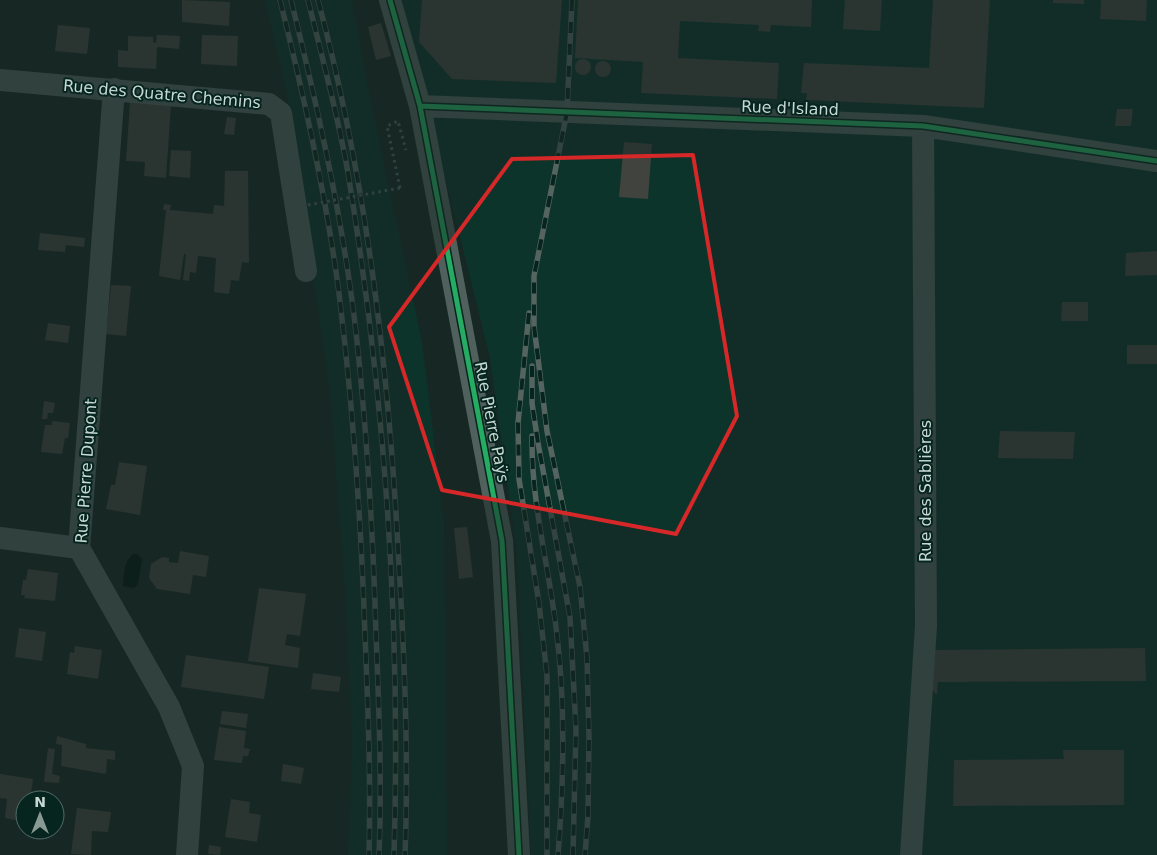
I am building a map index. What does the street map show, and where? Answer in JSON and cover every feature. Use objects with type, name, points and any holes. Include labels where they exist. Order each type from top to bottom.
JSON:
[{"type":"street","name":"Rue Pierre Paÿs","points":[[390,0],[420,106],[502,541],[519,855]]},
{"type":"street","name":"Rue des Quatre Chemins","points":[[0,80],[269,104],[281,113],[306,271]]},
{"type":"street","name":"Rue Pierre Dupont","points":[[114,89],[79,548],[169,707],[192,766],[187,855]]},
{"type":"street","name":"Rue d'Island","points":[[420,106],[923,126],[1157,162]]},
{"type":"street","name":"Rue des Sablières","points":[[911,855],[926,626],[923,126]]},
{"type":"street","points":[[0,538],[79,548]]},
{"type":"path","points":[[308,205],[400,188],[387,126]]},
{"type":"highlighted area","points":[[693,155],[737,416],[676,534],[442,490],[389,327],[512,159]]},
{"type":"shaded area","points":[[265,0],[352,0],[367,84],[422,342],[444,523],[447,855],[348,855],[352,743],[346,601],[330,392],[287,94]]},
{"type":"shaded area","points":[[398,0],[1157,0],[1157,855],[531,855],[517,552],[490,358],[423,87]]},
{"type":"shaded area","points":[[133,554],[137,554],[142,559],[138,584],[134,588],[123,586],[126,564]]},
{"type":"building","points":[[182,0],[230,2],[229,26],[182,22]]},
{"type":"building","points":[[422,0],[562,0],[556,83],[452,79],[419,42]]},
{"type":"building","points":[[578,0],[812,0],[811,27],[771,25],[770,32],[758,31],[759,25],[680,21],[678,58],[779,63],[777,99],[641,93],[643,62],[575,58]]},
{"type":"building","points":[[845,0],[882,0],[880,31],[843,29]]},
{"type":"building","points":[[933,0],[990,0],[984,108],[806,100],[807,93],[801,93],[804,63],[929,68]]},
{"type":"building","points":[[1053,0],[1084,0],[1084,4],[1053,3]]},
{"type":"building","points":[[1101,0],[1147,0],[1146,21],[1100,19]]},
{"type":"building","points":[[381,23],[391,56],[376,60],[368,27]]},
{"type":"building","points":[[58,25],[90,28],[87,54],[55,51]]},
{"type":"building","points":[[157,35],[180,36],[179,49],[157,47],[156,69],[118,67],[118,50],[128,51],[128,36],[153,37],[153,42],[156,43]]},
{"type":"building","points":[[202,35],[238,36],[237,66],[201,64]]},
{"type":"building","points":[[583,59],[591,67],[583,75],[575,67]]},
{"type":"building","points":[[603,61],[611,69],[603,77],[595,69]]},
{"type":"building","points":[[130,102],[171,105],[166,178],[144,176],[145,162],[126,161]]},
{"type":"building","points":[[1117,109],[1133,109],[1131,126],[1115,126]]},
{"type":"building","points":[[227,117],[236,118],[234,135],[224,134]]},
{"type":"building","points":[[624,142],[652,144],[648,199],[619,197]]},
{"type":"building","points":[[171,150],[191,151],[190,178],[169,176]]},
{"type":"building","points":[[225,171],[248,171],[249,263],[242,262],[239,281],[231,280],[229,294],[214,292],[216,258],[198,256],[196,273],[190,272],[189,281],[183,280],[186,254],[184,254],[180,280],[159,276],[166,210],[163,210],[164,204],[171,205],[170,210],[213,214],[214,205],[224,206]]},
{"type":"building","points":[[40,233],[85,238],[84,247],[66,245],[65,252],[38,250]]},
{"type":"building","points":[[1157,251],[1157,275],[1125,276],[1126,253]]},
{"type":"building","points":[[111,285],[131,286],[126,336],[106,334]]},
{"type":"building","points":[[1062,302],[1088,302],[1088,321],[1061,321]]},
{"type":"building","points":[[48,323],[70,326],[68,343],[45,340]]},
{"type":"building","points":[[1127,345],[1157,345],[1157,364],[1127,364]]},
{"type":"building","points":[[44,401],[55,403],[53,413],[48,413],[47,419],[42,419]]},
{"type":"building","points":[[52,421],[70,423],[68,438],[65,438],[62,454],[41,452],[45,425],[52,425]]},
{"type":"building","points":[[1000,431],[1075,432],[1073,459],[998,458]]},
{"type":"building","points":[[119,462],[147,466],[140,515],[106,509],[111,485],[115,485]]},
{"type":"building","points":[[467,527],[473,577],[459,579],[454,528]]},
{"type":"building","points":[[180,551],[209,556],[206,577],[193,575],[190,594],[157,589],[149,578],[151,564],[162,557],[169,558],[169,562],[178,563]]},
{"type":"building","points":[[28,569],[58,573],[55,601],[24,598],[25,595],[21,595],[23,580],[26,580]]},
{"type":"building","points":[[259,588],[306,594],[300,636],[287,634],[285,645],[300,648],[298,668],[248,661]]},
{"type":"building","points":[[19,628],[46,632],[42,661],[15,657]]},
{"type":"building","points":[[75,646],[102,650],[98,679],[67,674],[70,652],[74,653]]},
{"type":"building","points":[[1145,648],[1146,681],[938,682],[937,695],[931,689],[934,650]]},
{"type":"building","points":[[186,655],[269,667],[264,699],[181,687]]},
{"type":"building","points":[[313,673],[341,677],[339,692],[311,689]]},
{"type":"building","points":[[222,711],[248,714],[246,728],[220,724]]},
{"type":"building","points":[[219,727],[246,731],[244,748],[250,749],[248,756],[243,756],[242,763],[214,760]]},
{"type":"building","points":[[57,736],[86,744],[86,748],[115,751],[115,760],[107,759],[106,774],[61,766],[62,745],[56,744]]},
{"type":"building","points":[[48,748],[55,749],[52,774],[60,776],[59,783],[44,782]]},
{"type":"building","points":[[1063,750],[1124,750],[1124,805],[953,806],[954,760],[1064,759]]},
{"type":"building","points":[[283,764],[304,768],[301,784],[281,781]]},
{"type":"building","points":[[0,774],[33,779],[31,790],[15,790],[15,820],[5,818],[7,799],[0,798]]},
{"type":"building","points":[[231,799],[250,802],[249,813],[261,815],[257,842],[225,837]]},
{"type":"building","points":[[77,808],[111,812],[108,832],[92,831],[91,855],[71,854]]},
{"type":"building","points":[[209,845],[221,847],[220,855],[208,854]]},
{"type":"railway","points":[[280,0],[306,109],[328,219],[339,293],[348,378],[356,463],[363,591],[369,744],[369,855]]},
{"type":"railway","points":[[291,0],[311,82],[337,206],[351,290],[360,370],[375,596],[380,745],[379,855]]},
{"type":"railway","points":[[308,0],[335,108],[348,173],[361,257],[381,427],[388,513],[395,684],[396,770],[394,855]]},
{"type":"railway","points":[[318,0],[335,67],[362,203],[381,341],[388,409],[394,479],[404,663],[406,740],[405,855]]},
{"type":"railway","points":[[572,0],[567,112],[534,276],[534,326],[547,431],[580,587],[587,658],[589,738],[588,816],[585,855]]},
{"type":"railway","points":[[529,313],[518,423],[519,479],[539,603],[547,676],[547,855]]},
{"type":"railway","points":[[532,366],[532,403],[538,443],[570,617],[576,729],[573,855]]},
{"type":"railway","points":[[532,436],[534,484],[553,603],[563,713],[563,770],[558,855]]},
{"type":"cycle path","points":[[390,0],[420,106],[502,541],[519,855]]},
{"type":"cycle path","points":[[420,106],[923,126],[1157,161]]}]
